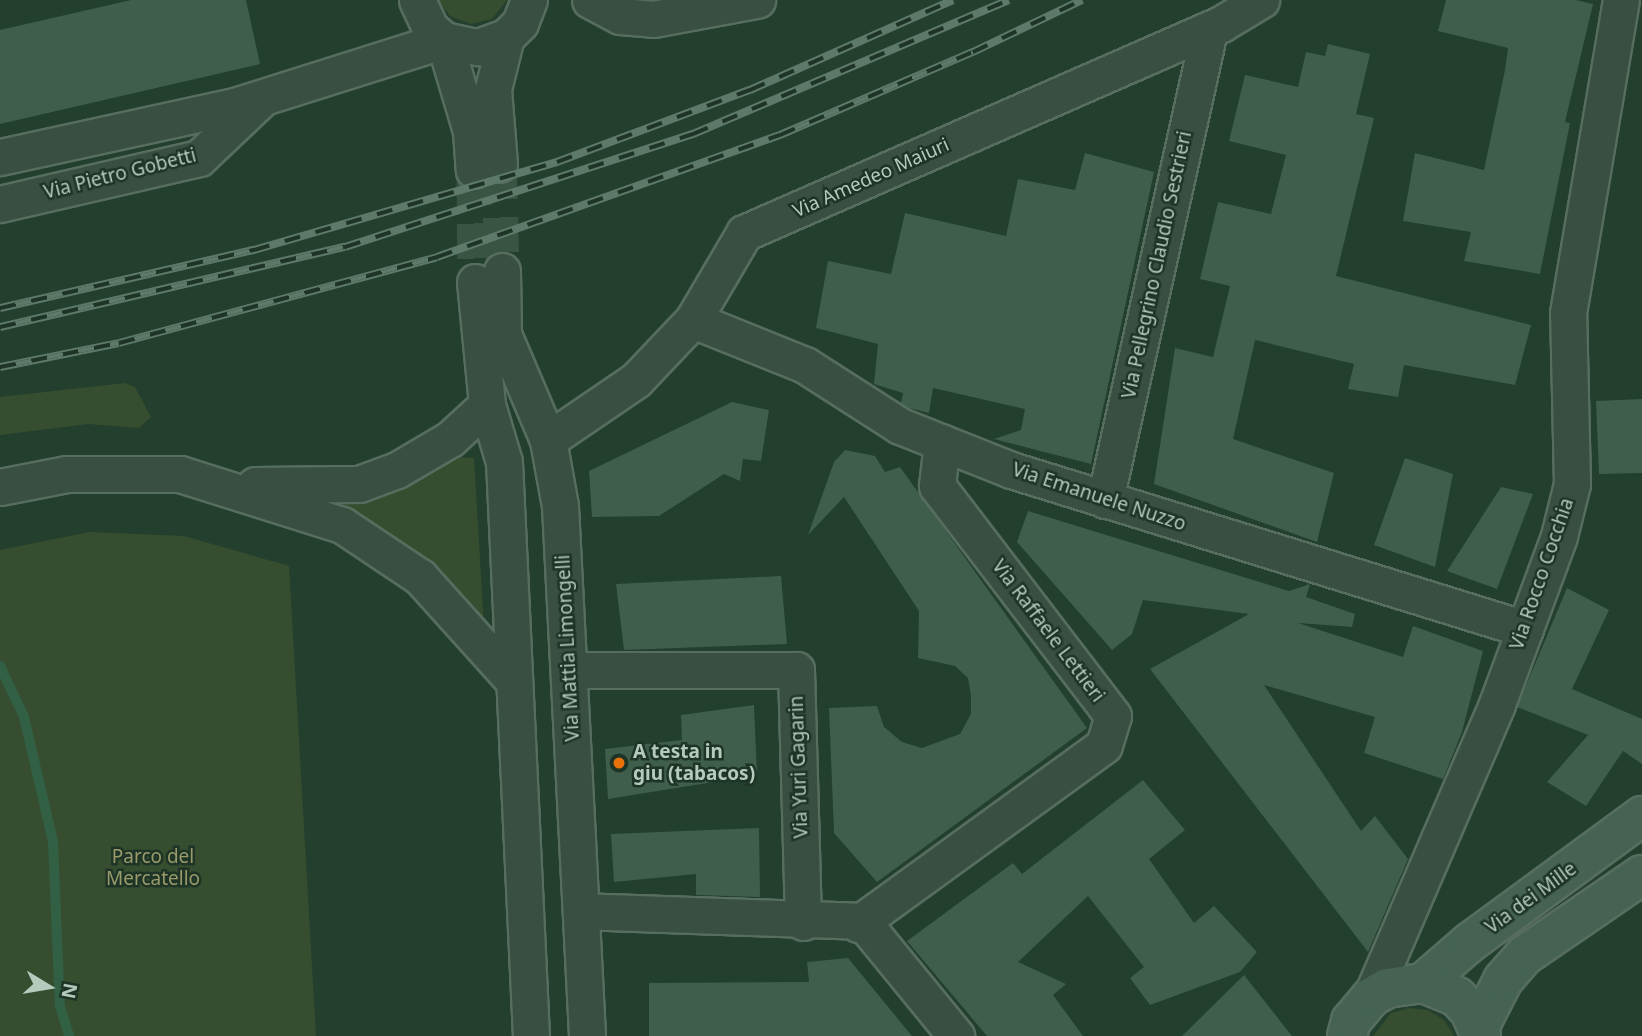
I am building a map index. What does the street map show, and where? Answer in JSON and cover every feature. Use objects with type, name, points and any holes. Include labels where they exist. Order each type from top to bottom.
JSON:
[{"type":"street","points":[[417,0],[430,28],[444,40],[478,47],[506,37],[520,23],[529,0]]},
{"type":"street","points":[[590,0],[620,16],[653,19],[758,0]]},
{"type":"street","name":"Via Amedeo Maiuri","points":[[548,440],[636,380],[693,320],[744,233],[1209,29],[1261,0]]},
{"type":"street","name":"Via Rocco Cocchia","points":[[1348,1023],[1453,811],[1559,536],[1572,484],[1568,313],[1621,0]]},
{"type":"street","name":"Via Pellegrino Claudio Sestrieri","points":[[1105,500],[1209,29]]},
{"type":"street","points":[[444,40],[471,131],[487,167],[493,89],[506,37]]},
{"type":"street","name":"Via Pietro Gobetti","points":[[0,157],[261,99],[444,40]]},
{"type":"street","name":"Via Pietro Gobetti","points":[[0,204],[199,158],[261,99]]},
{"type":"street","name":"Via Mattia Limongelli","points":[[531,1036],[512,679],[504,462],[486,405],[488,277],[503,334],[548,440],[561,506],[587,1036]]},
{"type":"street","name":"Via Emanuele Nuzzo","points":[[693,320],[805,365],[901,426],[942,442],[1105,500],[1525,629]]},
{"type":"street","points":[[227,485],[359,484],[397,470],[450,439],[486,405]]},
{"type":"street","name":"Via Raffaele Lettieri","points":[[860,923],[1104,745],[1113,716],[937,486],[942,442]]},
{"type":"street","points":[[0,487],[67,474],[131,470],[180,474],[227,485],[342,525],[391,554],[444,600],[512,679]]},
{"type":"street","name":"Via Yuri Gagarin","points":[[569,670],[796,670],[803,922]]},
{"type":"street","name":"Via dei Mille","points":[[1423,983],[1469,943],[1642,816]]},
{"type":"street","points":[[1480,1031],[1503,980],[1525,955],[1642,875]]},
{"type":"street","points":[[581,911],[860,923],[956,1036]]},
{"type":"street","points":[[1348,1023],[1387,988],[1423,983],[1457,998],[1480,1031]]},
{"type":"green space","points":[[438,0],[507,0],[492,19],[471,24],[450,16]]},
{"type":"green space","points":[[125,383],[135,387],[151,417],[139,428],[88,424],[0,435],[0,397]]},
{"type":"green space","points":[[454,457],[474,458],[484,628],[338,499],[410,484]]},
{"type":"green space","name":"Parco del Mercatello","points":[[89,532],[184,536],[289,566],[316,1036],[0,1036],[0,550]]},
{"type":"green space","points":[[1409,1008],[1428,1010],[1444,1020],[1454,1036],[1373,1036],[1391,1013]]},
{"type":"building","points":[[131,0],[246,0],[260,64],[0,124],[0,30]]},
{"type":"building","points":[[1446,0],[1576,0],[1593,4],[1565,122],[1570,123],[1540,274],[1464,261],[1471,232],[1403,221],[1415,153],[1484,170],[1505,70],[1508,48],[1438,31]]},
{"type":"building","points":[[1328,44],[1370,54],[1356,114],[1374,118],[1336,276],[1531,325],[1515,385],[1404,365],[1398,397],[1348,389],[1354,364],[1255,340],[1233,439],[1334,473],[1317,542],[1154,484],[1175,348],[1213,357],[1230,286],[1200,279],[1218,202],[1271,214],[1286,155],[1229,141],[1245,75],[1298,87],[1306,52],[1325,56]]},
{"type":"building","points":[[1085,153],[1154,172],[1091,464],[994,439],[1021,430],[1025,409],[933,388],[929,413],[909,408],[901,403],[903,393],[874,384],[878,344],[816,328],[828,261],[891,274],[905,213],[1006,236],[1018,179],[1075,190]]},
{"type":"building","points":[[1642,399],[1642,473],[1599,474],[1596,401]]},
{"type":"building","points":[[732,402],[769,410],[761,461],[743,459],[740,481],[724,474],[659,516],[592,517],[589,471]]},
{"type":"building","points":[[845,450],[875,456],[885,472],[900,467],[1087,728],[877,882],[834,833],[829,708],[877,706],[884,727],[902,742],[922,748],[960,734],[971,714],[971,696],[968,678],[955,666],[918,658],[919,611],[844,497],[808,535],[834,462]]},
{"type":"building","points":[[1405,458],[1453,474],[1435,567],[1374,545]]},
{"type":"building","points":[[1501,487],[1533,494],[1497,589],[1447,571]]},
{"type":"building","points":[[1028,511],[1289,591],[1310,584],[1306,597],[1355,614],[1352,627],[1298,623],[1403,657],[1413,626],[1483,651],[1462,732],[1443,779],[1364,753],[1375,717],[1264,685],[1361,831],[1375,816],[1408,859],[1368,952],[1150,669],[1249,614],[1143,600],[1132,634],[1112,650],[1017,542]]},
{"type":"building","points":[[781,576],[787,644],[624,650],[616,584]]},
{"type":"building","points":[[1567,588],[1609,610],[1572,689],[1642,719],[1642,764],[1623,751],[1586,806],[1547,782],[1588,735],[1517,707]]},
{"type":"building","points":[[754,705],[757,775],[608,799],[605,749],[682,740],[681,715]]},
{"type":"building","points":[[1143,780],[1185,830],[1149,859],[1194,923],[1214,906],[1257,952],[1240,972],[1150,1005],[1130,978],[1144,967],[1088,896],[1018,962],[1066,984],[1053,995],[1083,1036],[987,1036],[907,941],[1013,863],[1022,874]]},
{"type":"building","points":[[759,828],[760,897],[696,895],[696,874],[614,882],[611,834]]},
{"type":"building","points":[[848,958],[912,1036],[649,1036],[649,983],[809,982],[807,962]]},
{"type":"building","points":[[1244,975],[1292,1036],[1182,1036]]},
{"type":"waterway","points":[[0,666],[24,717],[53,842],[60,1006],[69,1036]]},
{"type":"tunnel","points":[[499,164],[502,271]]},
{"type":"tunnel","points":[[474,170],[475,282]]},
{"type":"railway","points":[[0,308],[254,250],[557,162],[750,90],[953,0]]},
{"type":"railway","points":[[0,327],[345,247],[693,134],[1009,0]]},
{"type":"railway","points":[[0,367],[119,343],[437,257],[780,135],[973,52],[1082,0]]},
{"type":"place","name":"A testa in giu (tabacos)","points":[[619,763]]}]
